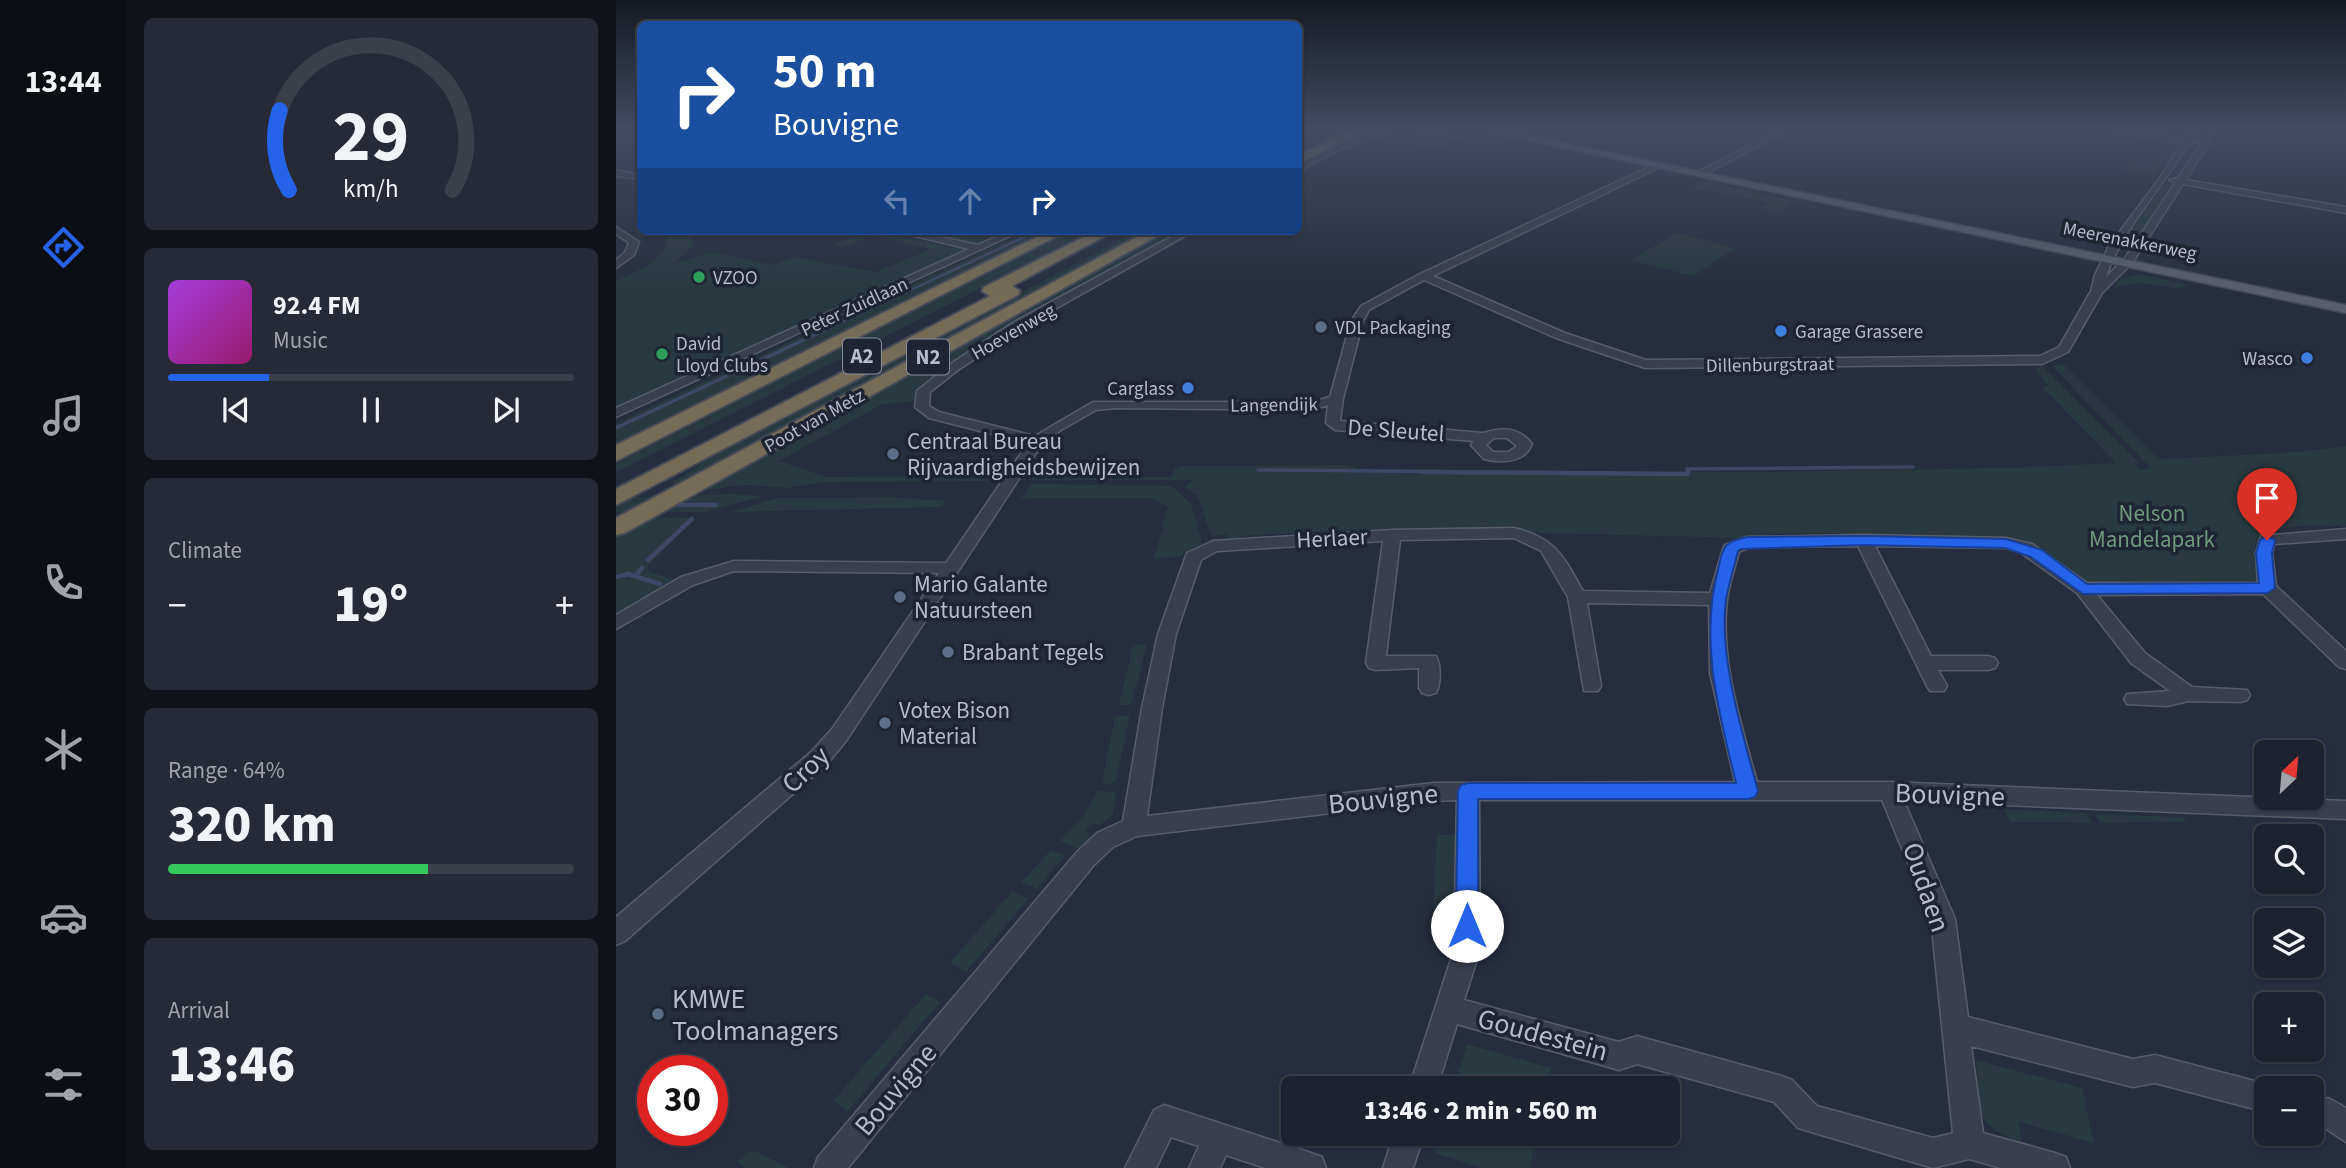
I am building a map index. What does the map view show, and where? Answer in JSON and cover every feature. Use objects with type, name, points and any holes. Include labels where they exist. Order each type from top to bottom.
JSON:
[{"type":"highway","name":"N2","points":[[616,454],[1052,235]]},
{"type":"highway","name":"Poot van Metz","points":[[616,481],[1099,235]]},
{"type":"highway","name":"Poot van Metz","points":[[616,498],[1118,235]]},
{"type":"highway","name":"Poot van Metz","points":[[617,527],[1152,235]]},
{"type":"main road","name":"Meerenakkerweg","points":[[1737,183],[2126,262],[2346,301]]},
{"type":"main road","name":"Meerenakkerweg","points":[[1766,183],[2106,258]]},
{"type":"main road","name":"Meerenakkerweg","points":[[2126,262],[2346,310]]},
{"type":"street","name":"Langendijk","points":[[1000,498],[1037,441],[1093,406],[1312,406],[1336,399],[1357,321],[1365,308],[1424,276],[1621,183]]},
{"type":"street","name":"Dillenburgstraat","points":[[1424,276],[1543,330],[1612,356],[1645,364],[1672,366],[2042,360],[2064,349],[2097,290],[2106,258],[2160,183]]},
{"type":"street","name":"Dillenburgstraat","points":[[2097,290],[2126,262],[2182,183]]},
{"type":"street","points":[[2185,183],[2346,210]]},
{"type":"street","points":[[616,265],[634,247],[631,238],[618,233]]},
{"type":"street","points":[[918,235],[980,248]]},
{"type":"street","name":"Peter Zuidlaan","points":[[616,415],[1008,235]]},
{"type":"street","name":"Hoevenweg","points":[[1037,441],[934,415],[922,407],[924,391],[952,367],[999,337],[1182,235]]},
{"type":"street","name":"De Sleutel","points":[[1336,399],[1333,423],[1340,427],[1484,436]]},
{"type":"street","name":"Croy","points":[[616,933],[820,758],[839,735],[1000,498]]},
{"type":"street","name":"Herlaer","points":[[1134,827],[1152,708],[1164,648],[1181,586],[1193,557],[1213,546],[1392,535],[1514,533],[1532,536],[1546,544],[1577,597]]},
{"type":"street","points":[[2346,534],[2267,540],[2264,553],[2267,588],[2346,662]]},
{"type":"street","points":[[1392,535],[1376,663],[1429,661],[1429,688]]},
{"type":"street","points":[[1863,540],[1937,685]]},
{"type":"street","points":[[1748,791],[1716,636],[1718,599],[1731,549],[1747,542],[1863,540],[2006,543],[2037,553],[2083,589],[2138,658],[2188,694]]},
{"type":"street","points":[[616,623],[688,579],[734,566],[952,568]]},
{"type":"street","points":[[2083,589],[2267,588]]},
{"type":"street","points":[[1591,686],[1577,597],[1718,599]]},
{"type":"street","points":[[1925,663],[1988,663]]},
{"type":"street","points":[[2133,699],[2167,699],[2188,694],[2240,695]]},
{"type":"street","name":"Bouvigne","points":[[829,1168],[1085,859],[1105,840],[1134,827],[1434,792],[1468,791],[1889,791],[2343,815]]},
{"type":"street","name":"Goudestein","points":[[1427,1076],[1467,950],[1468,791]]},
{"type":"street","name":"Oudaen","points":[[1889,791],[1943,919],[1969,1144]]},
{"type":"street","name":"Goudestein","points":[[1449,1009],[1619,1056],[1637,1050],[1782,1090],[1808,1118],[1920,1150],[1933,1153],[1969,1144]]},
{"type":"street","points":[[1956,1028],[2133,1073],[2155,1069],[2254,1095]]},
{"type":"street","points":[[2324,1112],[2346,1127]]},
{"type":"street","points":[[1140,1168],[1164,1120],[1311,1168]]},
{"type":"street","points":[[1204,1168],[1218,1138]]},
{"type":"street","points":[[1969,1144],[2055,1168]]},
{"type":"street","points":[[1398,1168],[1405,1146]]},
{"type":"green space","points":[[1703,183],[1713,183],[1796,201],[1777,212],[1761,208],[1773,203],[1690,189]]},
{"type":"green space","points":[[2165,183],[2172,184],[2128,251],[2119,249]]},
{"type":"green space","points":[[1677,233],[1736,248],[1693,276],[1631,260]]},
{"type":"green space","points":[[666,235],[691,235],[692,245],[674,264],[711,252],[774,265],[793,257],[876,272],[931,249],[873,235],[892,235],[951,248],[960,246],[969,250],[616,411],[616,281],[659,256],[667,241]]},
{"type":"green space","points":[[862,235],[873,235],[842,247],[832,245]]},
{"type":"green space","points":[[926,235],[1002,235],[982,244],[967,244]]},
{"type":"green space","points":[[1019,235],[1041,235],[616,450],[616,423]]},
{"type":"green space","points":[[1062,235],[1087,235],[616,472],[616,464]]},
{"type":"green space","points":[[1104,235],[1112,235],[633,483],[623,484]]},
{"type":"green space","points":[[1129,235],[1143,235],[680,483],[672,483],[705,461]]},
{"type":"green space","points":[[1161,235],[1176,235],[980,345],[919,391],[914,401],[883,404],[779,461],[827,477],[998,476],[993,481],[821,482],[788,488],[746,485],[697,491]]},
{"type":"green space","points":[[2138,274],[2188,286],[2174,288],[2141,283],[2114,288],[2120,279]]},
{"type":"green space","name":"Nelson Mandelapark","points":[[2063,364],[2159,459],[2285,453],[2346,446],[2346,526],[2296,526],[2262,537],[2255,545],[2256,580],[2252,582],[2100,584],[2087,583],[2038,550],[2003,537],[1842,537],[1840,533],[1770,534],[1771,538],[1744,538],[1371,529],[1241,536],[1240,540],[1227,540],[1226,534],[1211,537],[1198,496],[1185,487],[1194,480],[1028,480],[1030,477],[1171,477],[1175,469],[1181,466],[1344,465],[1368,471],[1768,472],[2004,468],[2116,463],[2042,387],[2049,386],[2034,367],[2043,367],[2139,463],[2134,463],[2140,470],[2151,468],[2052,366]]},
{"type":"green space","points":[[1032,484],[1172,486],[1191,504],[1202,543],[1180,556],[1154,559],[1168,507],[1150,498],[1029,498],[1019,501]]},
{"type":"green space","points":[[733,494],[763,496],[706,512],[616,512],[616,498]]},
{"type":"green space","points":[[892,497],[945,501],[940,507],[731,512],[777,498]]},
{"type":"green space","points":[[650,517],[695,518],[648,566],[649,572],[673,579],[672,582],[616,616],[616,534],[622,534]]},
{"type":"green space","points":[[1147,644],[1131,705],[1119,705],[1133,645]]},
{"type":"green space","points":[[1130,715],[1116,781],[1107,785],[1102,782],[1115,717]]},
{"type":"green space","points":[[1098,790],[1116,793],[1113,814],[1100,825],[1092,823],[1086,830],[1091,838],[1078,849],[1059,840],[1084,815]]},
{"type":"green space","points":[[2003,809],[2086,813],[2092,823],[2010,822]]},
{"type":"green space","points":[[2095,814],[2182,817],[2187,822],[2100,823]]},
{"type":"green space","points":[[1437,835],[1455,835],[1457,911],[1433,913]]},
{"type":"green space","points":[[1051,850],[1065,856],[1037,889],[1021,882]]},
{"type":"green space","points":[[1013,891],[1028,899],[966,972],[950,962]]},
{"type":"green space","points":[[926,994],[940,1002],[847,1112],[834,1100]]},
{"type":"green space","points":[[1467,1044],[1551,1068],[1549,1076],[1458,1076]]},
{"type":"green space","points":[[1976,1060],[2082,1088],[2094,1143],[2019,1122],[2021,1142],[1994,1129],[1986,1121],[1979,1102]]},
{"type":"green space","points":[[1437,1146],[1534,1146],[1529,1168],[1482,1168],[1435,1153]]},
{"type":"green space","points":[[747,1152],[757,1152],[789,1168],[746,1168],[737,1162]]},
{"type":"waterway","points":[[823,331],[1028,235]]},
{"type":"waterway","points":[[616,428],[827,329]]},
{"type":"waterway","points":[[1688,473],[1687,469],[1913,467]]},
{"type":"waterway","points":[[1258,470],[1612,473]]},
{"type":"waterway","points":[[1423,472],[1688,473]]},
{"type":"waterway","points":[[675,505],[716,505]]},
{"type":"waterway","points":[[648,560],[692,519]]},
{"type":"waterway","points":[[635,576],[642,568]]},
{"type":"waterway","points":[[616,577],[628,574],[660,584]]},
{"type":"place","name":"VZOO","points":[[699,277]]},
{"type":"place","name":"VDL Packaging","points":[[1321,327]]},
{"type":"place","name":"Garage Grassere","points":[[1781,331]]},
{"type":"place","name":"David Lloyd Clubs","points":[[662,354]]},
{"type":"place","name":"Wasco","points":[[2307,358]]},
{"type":"place","name":"Carglass","points":[[1188,388]]},
{"type":"place","name":"Centraal Bureau Rijvaardigheidsbewijzen","points":[[893,454]]},
{"type":"place","name":"Mario Galante Natuursteen","points":[[900,597]]},
{"type":"place","name":"Brabant Tegels","points":[[948,652]]},
{"type":"place","name":"Votex Bison Material","points":[[885,723]]},
{"type":"place","name":"KMWE Toolmanagers","points":[[658,1014]]},
{"type":"route","points":[[1467,926],[1468,791],[1748,791],[1731,723],[1716,636],[1718,599],[1731,549],[1736,545],[1747,542],[1863,540],[2006,543],[2037,553],[2083,589],[2183,590],[2267,588],[2264,553],[2267,540]]}]
